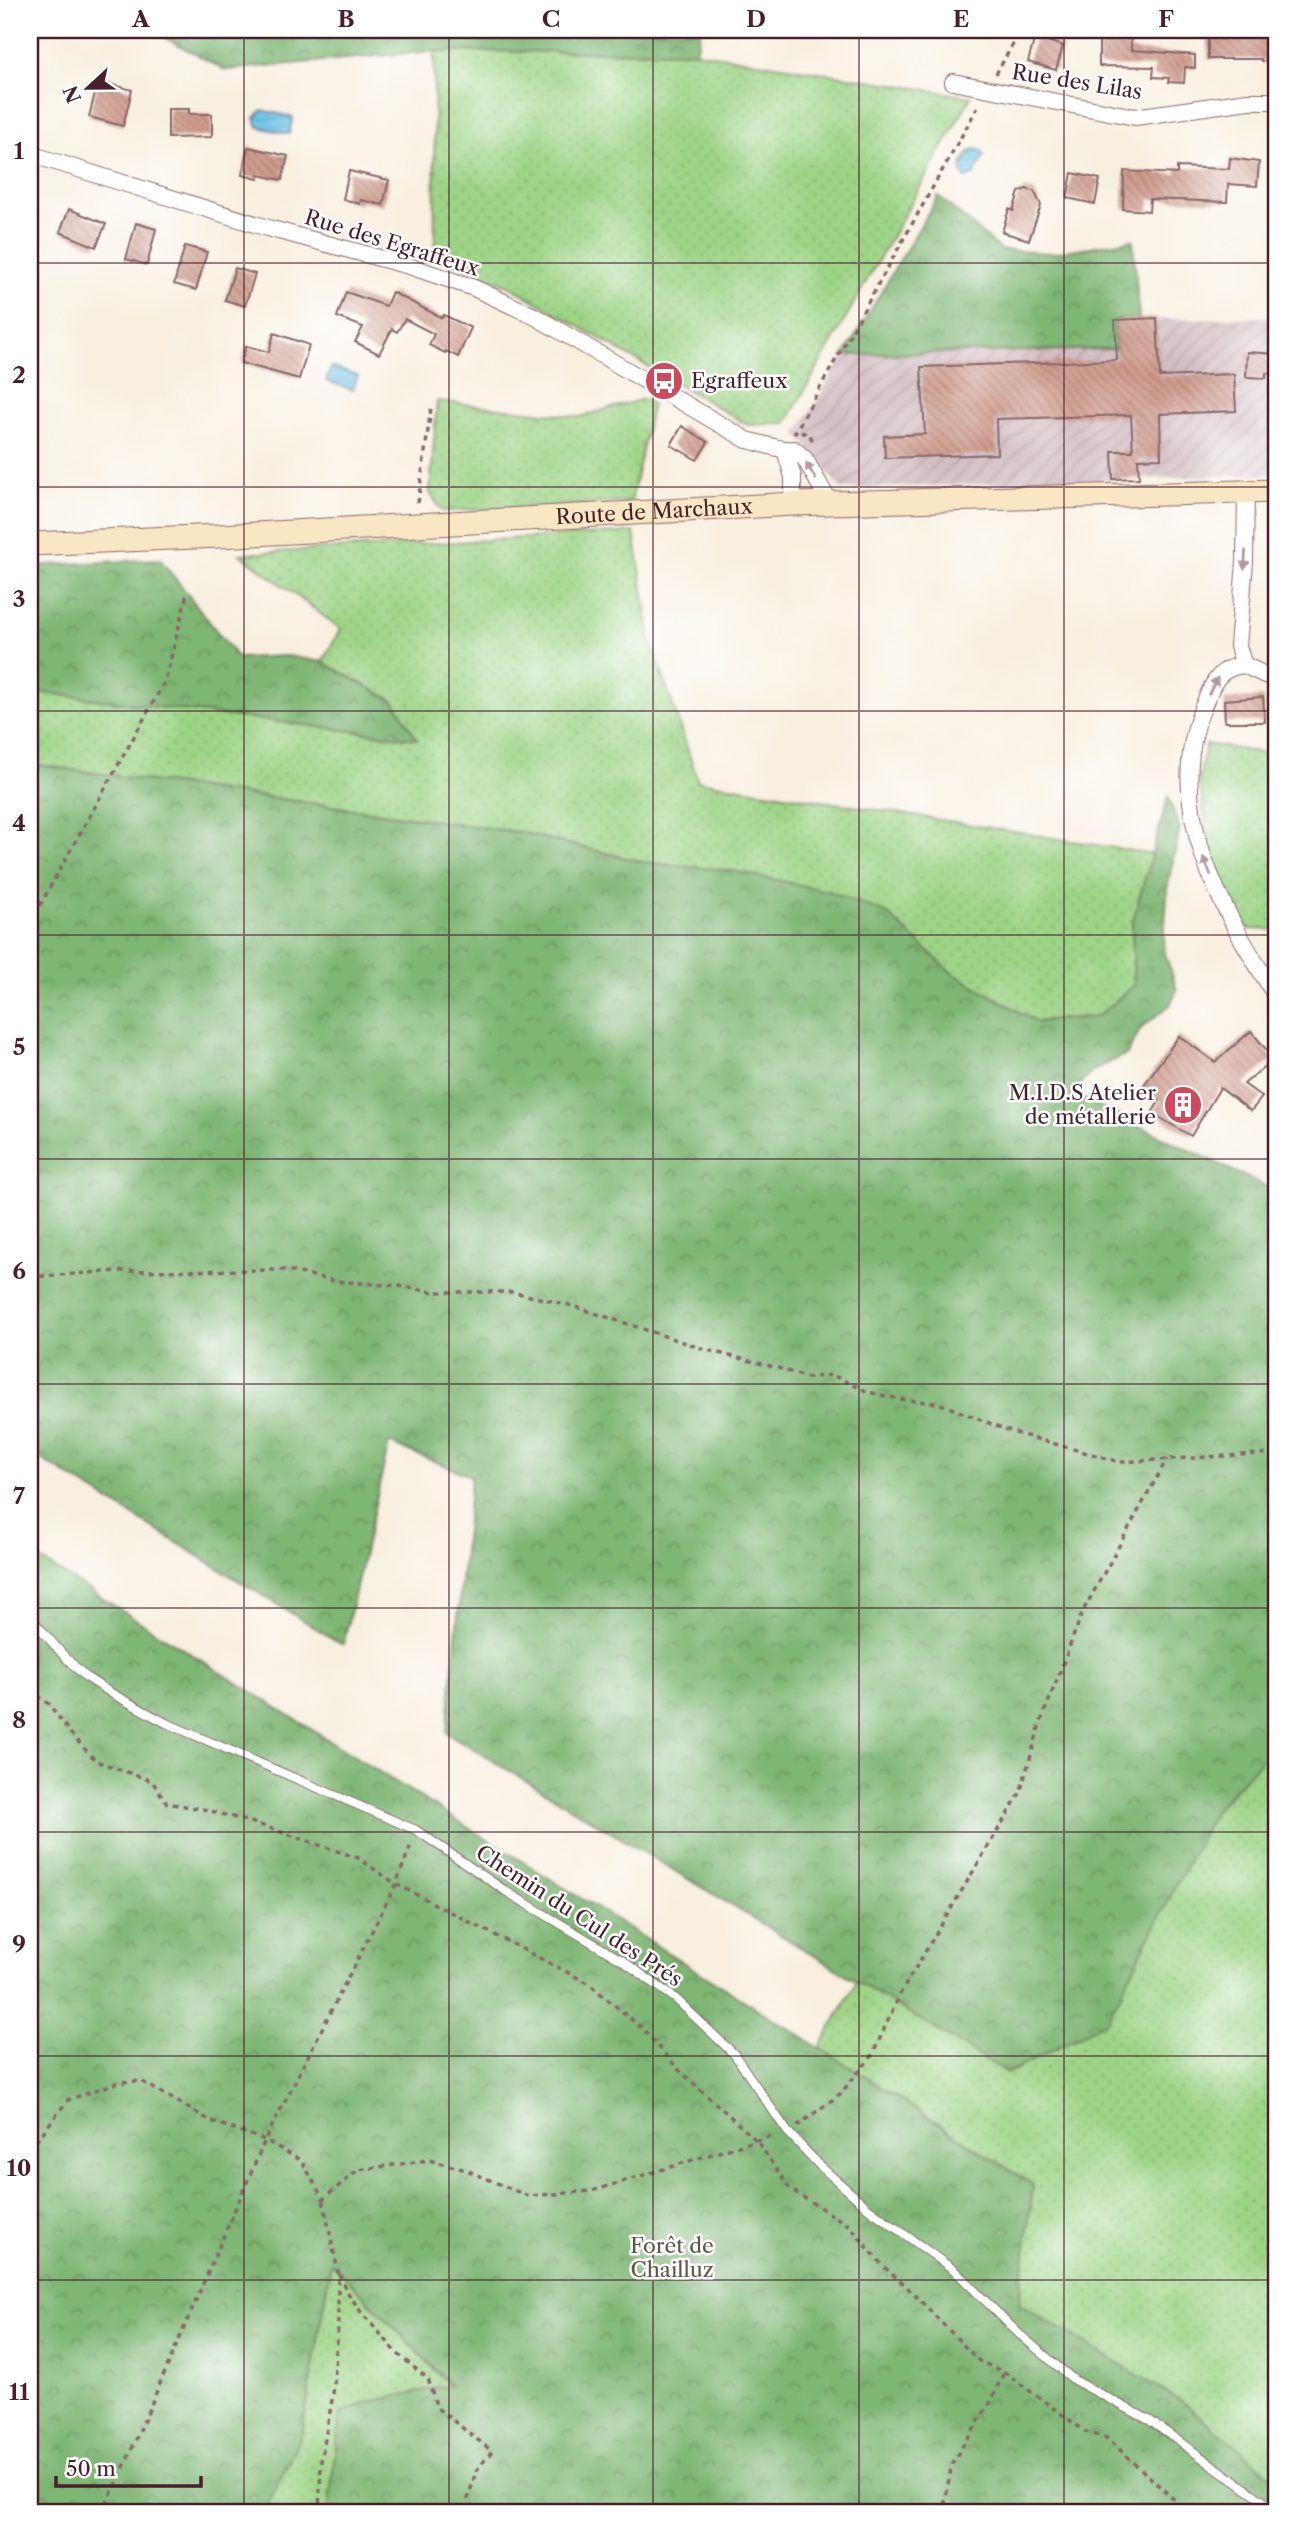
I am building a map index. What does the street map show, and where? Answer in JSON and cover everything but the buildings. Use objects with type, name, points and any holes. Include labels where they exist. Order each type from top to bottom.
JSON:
[{"type":"main road","name":"Route de Marchaux","points":[[30,544],[415,526],[793,504],[1277,491]]},
{"type":"street","name":"Rue des Lilas","points":[[953,82],[1135,117],[1248,101],[1277,101]]},
{"type":"street","name":"Rue des Egraffeux","points":[[30,154],[268,228],[409,266],[474,288],[534,316],[747,440],[785,450]]},
{"type":"street","points":[[793,504],[793,477],[785,450],[794,449],[805,459],[830,503]]},
{"type":"street","points":[[1244,665],[1238,646],[1245,562],[1246,492]]},
{"type":"street","points":[[1277,677],[1265,675],[1244,665],[1224,671],[1214,682],[1197,719],[1188,786],[1197,843],[1236,927],[1277,998]]},
{"type":"lane","name":"Chemin du Cul des Prés","points":[[30,1617],[86,1677],[166,1723],[416,1830],[508,1892],[624,1961],[676,1999],[734,2054],[787,2131],[820,2166],[869,2208],[954,2270],[1018,2333],[1074,2380],[1149,2420],[1277,2511]]},
{"type":"path","points":[[785,450],[973,114]]},
{"type":"path","points":[[415,526],[430,408]]},
{"type":"path","points":[[30,923],[165,681],[187,594]]},
{"type":"path","points":[[30,1277],[118,1271],[288,1270],[335,1281],[399,1286],[433,1292],[513,1292],[573,1306],[707,1350],[766,1364],[808,1378],[832,1375],[868,1392],[899,1399],[938,1403],[1012,1432],[1120,1462],[1277,1453]]},
{"type":"path","points":[[787,2131],[840,2094],[872,2056],[900,1994],[1020,1793],[1040,1724],[1083,1611],[1167,1459]]},
{"type":"path","points":[[30,1689],[49,1704],[70,1733],[96,1761],[152,1781],[167,1803],[239,1819],[359,1858],[396,1884],[588,1983],[643,2029],[678,2069],[757,2141],[790,2189],[850,2226],[883,2266],[979,2361],[1003,2372],[1086,2432],[1107,2438],[1189,2513]]},
{"type":"path","points":[[101,2513],[118,2481],[265,2140],[396,1884],[416,1830]]},
{"type":"path","points":[[30,2149],[68,2100],[119,2082],[141,2081],[211,2121],[265,2140],[302,2161],[323,2199],[338,2272],[338,2326],[332,2395],[321,2461],[319,2513]]},
{"type":"path","points":[[323,2199],[358,2170],[429,2160],[466,2170],[528,2196],[592,2191],[757,2141]]},
{"type":"path","points":[[338,2272],[361,2312],[399,2355],[428,2379],[437,2408],[492,2451],[476,2471],[468,2499],[475,2513]]},
{"type":"path","points":[[940,2513],[944,2506],[952,2463],[990,2403],[1003,2372]]},
{"type":"shaded area","points":[[1277,317],[1277,474],[841,489],[797,434],[844,355],[1116,349],[1115,320]]},
{"type":"green space","points":[[151,30],[701,30],[696,52],[434,51],[225,70]]},
{"type":"green space","points":[[434,51],[696,52],[971,97],[786,423],[748,425],[511,287],[435,255]]},
{"type":"green space","points":[[938,196],[1001,250],[1053,253],[1133,240],[1139,319],[1115,320],[1116,349],[844,355]]},
{"type":"green space","points":[[643,399],[652,404],[631,502],[442,511],[430,493],[437,401],[580,417]]},
{"type":"green space","points":[[634,532],[651,640],[698,781],[1152,854],[1132,924],[1134,985],[1098,1016],[1037,1022],[952,973],[886,913],[733,871],[642,862],[524,833],[30,764],[30,691],[416,739],[394,701],[322,662],[341,629],[240,554]]},
{"type":"green space","points":[[160,559],[238,658],[288,656],[322,662],[394,701],[417,739],[30,691],[30,566]]},
{"type":"green space","points":[[1206,744],[1277,755],[1277,930],[1249,929],[1223,884],[1208,841],[1199,778]]},
{"type":"green space","points":[[30,764],[524,833],[642,862],[733,871],[828,891],[886,913],[952,973],[1037,1022],[1098,1016],[1134,985],[1132,924],[1168,797],[1180,828],[1168,884],[1164,937],[1165,953],[1177,990],[1170,1005],[1141,1028],[1127,1054],[1092,1071],[1081,1083],[1077,1096],[1277,1192],[1277,1744],[1215,1810],[1106,2022],[1008,2073],[447,1733],[471,1476],[389,1443],[343,1645],[30,1452]]},
{"type":"green space","name":"Forêt de Chailluz","points":[[30,1553],[820,2048],[1033,2185],[1019,2304],[1184,2403],[1277,2481],[1277,2513],[328,2513],[340,2414],[364,2403],[450,2385],[331,2262],[302,2433],[264,2513],[30,2513]]},
{"type":"green space","points":[[1277,1744],[1277,2481],[1184,2403],[1019,2304],[1033,2185],[820,2048],[857,1981],[1008,2073],[1105,2022],[1215,1810]]},
{"type":"green space","points":[[331,2261],[450,2386],[364,2403],[340,2414],[328,2513],[264,2513],[302,2433]]},
{"type":"water","points":[[262,110],[293,117],[289,134],[258,127],[255,118]]},
{"type":"water","points":[[970,151],[982,151],[984,156],[975,174],[966,178],[962,165]]},
{"type":"water","points":[[331,367],[358,376],[353,390],[326,381]]},
{"type":"place","name":"Egraffeux","points":[[664,381]]},
{"type":"place","name":"M.I.D.S Atelier de métallerie","points":[[1183,1105]]}]
